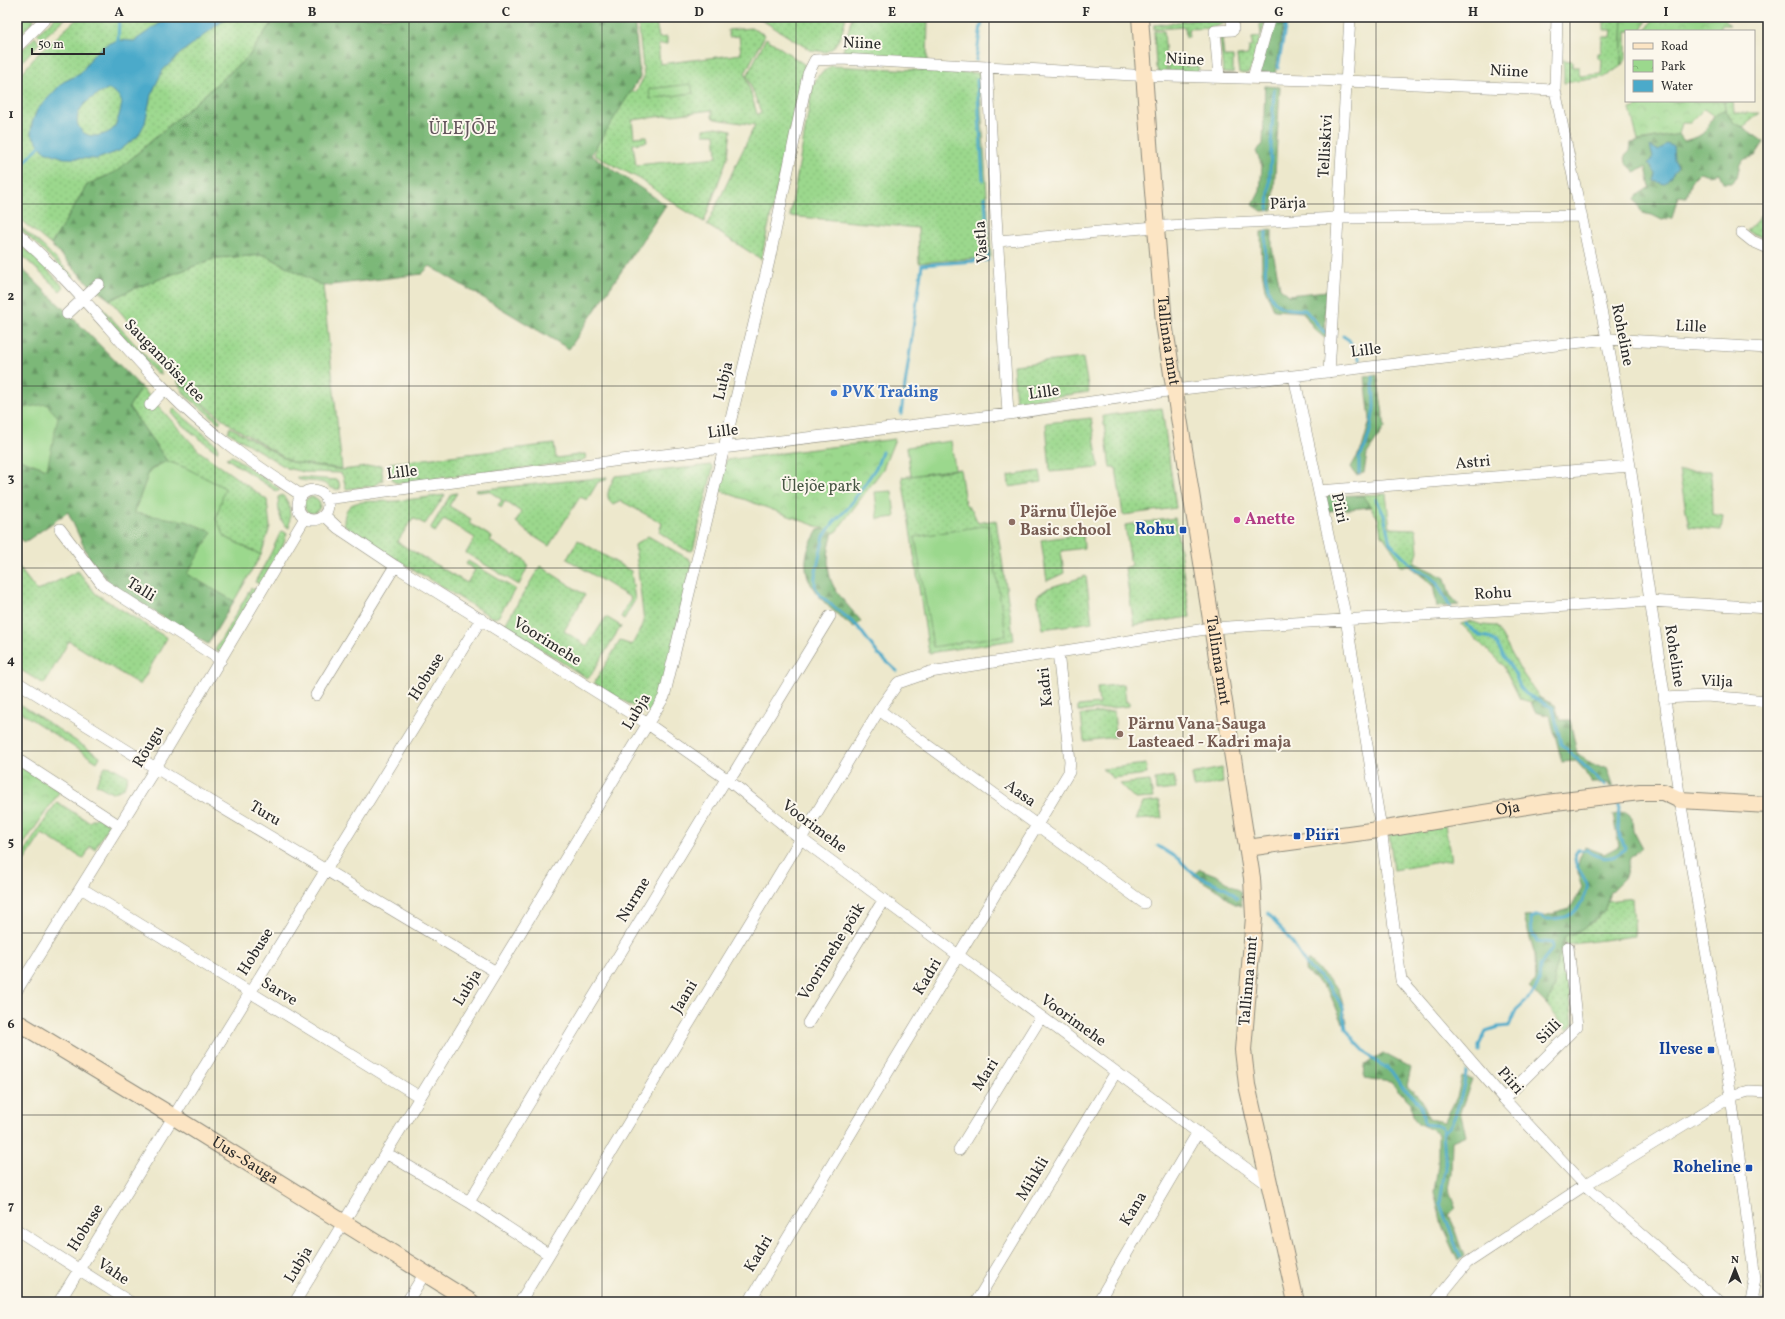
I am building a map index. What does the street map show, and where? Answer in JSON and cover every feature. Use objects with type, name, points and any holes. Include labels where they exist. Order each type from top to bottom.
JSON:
[{"type":"main road","name":"Tallinna mnt","points":[[1140,17],[1155,226],[1164,323],[1252,878],[1254,917],[1243,1050],[1247,1085],[1296,1301]]},
{"type":"main road","name":"Oja","points":[[1247,848],[1381,830],[1546,803],[1640,792],[1663,792],[1680,800],[1768,805]]},
{"type":"main road","name":"Uus-Sauga","points":[[17,1022],[174,1117],[471,1302]]},
{"type":"street","points":[[17,47],[46,17]]},
{"type":"street","points":[[1218,77],[1215,31],[1233,30],[1232,17]]},
{"type":"street","points":[[1253,78],[1270,17]]},
{"type":"street","name":"Telliskivi","points":[[1329,372],[1350,17]]},
{"type":"street","name":"Roheline","points":[[1557,17],[1555,90],[1607,339],[1630,466],[1680,800],[1731,1096],[1754,1279],[1750,1302]]},
{"type":"street","name":"Niine","points":[[815,60],[841,59],[1144,75],[1346,81],[1555,90]]},
{"type":"street","name":"Lubja","points":[[295,1302],[664,697],[769,261],[808,74],[815,60]]},
{"type":"street","name":"Vastla","points":[[987,67],[1008,414]]},
{"type":"street","name":"Pärja","points":[[998,241],[1155,226],[1338,218],[1581,216]]},
{"type":"street","name":"Saugamõisa tee","points":[[17,233],[41,254],[84,299],[165,389],[210,431],[301,496]]},
{"type":"street","points":[[1742,233],[1752,241],[1768,248]]},
{"type":"street","points":[[67,314],[99,284]]},
{"type":"street","name":"Lille","points":[[326,499],[724,448],[1008,414],[1174,390],[1607,339],[1768,348]]},
{"type":"street","name":"Piiri","points":[[1294,376],[1346,619],[1381,830],[1401,980],[1504,1099],[1585,1185],[1719,1302]]},
{"type":"street","points":[[150,405],[165,389]]},
{"type":"street","name":"Astri","points":[[1319,491],[1630,466]]},
{"type":"street","points":[[315,490],[324,495],[326,499],[328,507],[324,516],[315,520],[305,518],[299,510],[299,500],[305,492],[315,490]]},
{"type":"street","name":"Voorimehe","points":[[324,516],[338,528],[396,566],[648,724],[728,780],[800,838],[1270,1186]]},
{"type":"street","name":"Rõugu","points":[[17,990],[156,767],[305,518]]},
{"type":"street","name":"Talli","points":[[60,529],[102,584],[221,660]]},
{"type":"street","points":[[316,695],[396,566]]},
{"type":"street","name":"Rohu","points":[[879,710],[898,683],[930,672],[1212,628],[1649,601],[1768,608]]},
{"type":"street","name":"Nurme","points":[[469,1202],[723,784],[734,773],[830,616]]},
{"type":"street","name":"Hobuse","points":[[60,1302],[249,993],[481,619]]},
{"type":"street","name":"Kadri","points":[[751,1299],[1069,772],[1070,761],[1058,652]]},
{"type":"street","name":"Turu","points":[[17,682],[496,972]]},
{"type":"street","name":"Vilja","points":[[1664,698],[1706,696],[1768,701]]},
{"type":"street","name":"Aasa","points":[[879,710],[1037,827],[1144,903]]},
{"type":"street","name":"Jaani","points":[[520,1302],[879,710]]},
{"type":"street","points":[[17,759],[120,826]]},
{"type":"street","name":"Sarve","points":[[81,888],[249,993],[420,1097]]},
{"type":"street","name":"Voorimehe põik","points":[[808,1023],[884,899]]},
{"type":"street","name":"Siili","points":[[1504,1099],[1577,1026],[1568,947]]},
{"type":"street","name":"Mari","points":[[958,1150],[1041,1017]]},
{"type":"street","name":"Mihkli","points":[[976,1302],[1116,1072]]},
{"type":"street","points":[[1435,1302],[1467,1263],[1585,1185],[1731,1096],[1749,1091],[1768,1092]]},
{"type":"street","name":"Kana","points":[[1098,1302],[1198,1132]]},
{"type":"street","points":[[386,1153],[469,1202],[548,1254]]},
{"type":"street","name":"Vahe","points":[[17,1230],[130,1302]]},
{"type":"street","points":[[407,1302],[425,1272]]},
{"type":"street","points":[[751,1299],[763,1302]]},
{"type":"street","points":[[1750,1302],[1766,1302]]},
{"type":"green space","points":[[17,17],[33,17],[34,21],[17,37]]},
{"type":"green space","points":[[56,17],[67,17],[42,39],[37,34]]},
{"type":"green space","points":[[79,17],[275,17],[249,56],[117,171],[87,185],[51,245],[17,217],[17,79],[37,55]]},
{"type":"green space","points":[[275,17],[634,17],[640,77],[591,155],[666,205],[569,349],[430,266],[422,274],[323,286],[265,255],[216,258],[133,289],[110,300],[90,285],[51,245],[87,185],[117,171],[249,56]]},
{"type":"green space","points":[[635,17],[695,17],[656,22],[659,38],[667,37],[667,44],[658,45],[660,64],[741,54],[739,36],[729,37],[728,30],[751,28],[765,35],[745,73],[757,114],[759,115],[761,112],[747,76],[766,38],[805,65],[761,259],[707,225],[755,125],[715,119],[712,117],[712,110],[632,120],[634,137],[646,136],[647,142],[633,144],[636,165],[717,157],[715,134],[704,134],[704,129],[717,127],[731,130],[728,156],[704,222],[678,206],[640,179],[594,155],[598,142],[620,92],[636,92],[644,77],[639,30]]},
{"type":"green space","points":[[757,17],[846,17],[841,36],[833,48],[826,52],[810,50]]},
{"type":"green space","points":[[852,17],[928,17],[927,63],[841,59]]},
{"type":"green space","points":[[1217,17],[1229,17],[1220,25],[1215,27],[1188,29],[1189,37],[1186,37],[1185,27],[1154,29],[1154,25]]},
{"type":"green space","points":[[1273,17],[1285,17],[1275,74],[1258,73]]},
{"type":"green space","points":[[1600,17],[1623,17],[1621,66],[1605,77],[1564,83],[1563,60],[1572,61],[1572,67],[1579,67],[1579,76],[1601,74],[1602,59],[1598,58],[1598,53],[1601,53],[1602,37],[1611,37],[1612,30],[1604,30],[1604,18]]},
{"type":"green space","points":[[1623,17],[1649,17],[1642,30],[1625,30],[1625,60],[1621,66]]},
{"type":"green space","points":[[1654,17],[1722,17],[1730,25],[1721,25],[1721,30],[1647,30]]},
{"type":"green space","points":[[1265,23],[1261,36],[1260,24]]},
{"type":"green space","points":[[1154,31],[1164,31],[1167,73],[1159,73],[1156,67]]},
{"type":"green space","points":[[1221,36],[1231,36],[1222,37],[1224,57],[1233,57],[1233,73],[1223,73]]},
{"type":"green space","points":[[35,37],[39,43],[17,67],[17,55]]},
{"type":"green space","points":[[1261,37],[1251,69],[1248,73],[1239,73],[1237,56],[1248,55],[1249,46],[1252,45],[1252,38]]},
{"type":"green space","points":[[1167,55],[1176,55],[1177,59],[1184,58],[1185,67],[1198,66],[1199,73],[1169,73]]},
{"type":"green space","points":[[831,66],[979,73],[991,257],[919,263],[918,228],[790,216],[813,85],[818,76]]},
{"type":"green space","points":[[691,84],[693,93],[650,99],[649,89]]},
{"type":"green space","points":[[1265,86],[1280,87],[1273,210],[1262,211],[1253,205],[1260,191],[1262,166],[1256,151],[1263,144]]},
{"type":"green space","points":[[1651,102],[1724,102],[1725,109],[1714,116],[1704,109],[1690,123],[1682,123],[1679,134],[1638,141],[1630,109]]},
{"type":"green space","points":[[1724,102],[1733,102],[1734,113],[1760,113],[1743,127],[1734,123],[1725,109]]},
{"type":"green space","points":[[1725,109],[1734,123],[1743,127],[1764,142],[1755,156],[1745,159],[1740,164],[1737,177],[1731,183],[1723,183],[1719,173],[1708,175],[1700,172],[1691,181],[1686,197],[1678,196],[1672,218],[1662,220],[1652,215],[1642,213],[1635,199],[1639,194],[1650,187],[1646,167],[1635,172],[1626,163],[1625,156],[1630,151],[1631,143],[1679,134],[1684,141],[1697,137],[1705,132],[1714,116]]},
{"type":"green space","points":[[1768,208],[1768,240],[1747,231]]},
{"type":"green space","points":[[17,224],[43,246],[73,276],[73,279],[17,226]]},
{"type":"green space","points":[[1272,230],[1272,247],[1280,288],[1289,295],[1327,291],[1325,314],[1326,339],[1315,330],[1303,312],[1274,310],[1265,289],[1262,270],[1261,232]]},
{"type":"green space","points":[[17,243],[34,256],[64,287],[60,291],[17,251]]},
{"type":"green space","points":[[265,255],[323,286],[342,469],[292,462],[232,426],[193,396],[110,300],[133,289],[216,258]]},
{"type":"green space","points":[[17,264],[141,387],[129,407],[167,461],[150,470],[134,512],[186,521],[213,532],[187,574],[234,601],[208,644],[176,626],[109,582],[89,558],[68,512],[25,542],[17,537],[17,458],[47,469],[17,409]]},
{"type":"green space","points":[[94,299],[162,374],[155,372],[98,308]]},
{"type":"green space","points":[[1083,358],[1089,392],[1016,402],[1013,365]]},
{"type":"green space","points":[[1377,375],[1385,427],[1367,454],[1364,473],[1356,475],[1351,467],[1362,448],[1370,420],[1365,377]]},
{"type":"green space","points":[[178,379],[193,396],[221,421],[219,423],[185,395],[177,381]]},
{"type":"green space","points":[[141,387],[199,451],[267,500],[270,527],[261,555],[225,537],[186,468],[167,461],[129,407]]},
{"type":"green space","points":[[46,404],[58,417],[47,469],[17,458],[17,409]]},
{"type":"green space","points":[[1162,408],[1176,508],[1123,515],[1116,468],[1110,468],[1103,416]]},
{"type":"green space","points":[[174,409],[216,444],[218,449],[217,452],[182,425],[171,412]]},
{"type":"green space","points":[[1091,418],[1099,468],[1050,472],[1046,423]]},
{"type":"green space","points":[[230,427],[291,462],[342,470],[381,465],[383,480],[373,486],[346,489],[343,476],[340,473],[303,472],[287,468],[228,432]]},
{"type":"green space","name":"Ülejõe park","points":[[895,439],[883,469],[835,533],[719,490],[726,460]]},
{"type":"green space","points":[[951,441],[955,469],[911,476],[907,447]]},
{"type":"green space","points":[[554,444],[556,458],[585,454],[586,458],[581,461],[399,483],[394,482],[392,478],[390,463]]},
{"type":"green space","points":[[232,456],[280,490],[276,491],[226,458]]},
{"type":"green space","points":[[167,461],[186,468],[225,488],[216,519],[225,537],[261,555],[234,601],[187,574],[212,532],[186,521],[134,513],[150,470]]},
{"type":"green space","points":[[711,465],[713,468],[693,550],[691,551],[684,549],[659,532],[662,523],[621,501],[613,505],[608,498],[608,491],[615,476]]},
{"type":"green space","points":[[960,469],[965,503],[973,512],[978,523],[996,520],[1014,640],[929,653],[902,477]]},
{"type":"green space","points":[[1040,471],[1042,482],[1009,487],[1008,476]]},
{"type":"green space","points":[[1679,471],[1711,471],[1712,514],[1723,516],[1721,530],[1689,527]]},
{"type":"green space","points":[[297,477],[337,480],[339,482],[340,489],[332,488],[320,482],[300,480],[297,479]]},
{"type":"green space","points":[[607,477],[606,480],[598,482],[587,500],[580,497],[549,546],[527,532],[516,522],[521,512],[505,501],[501,508],[498,505],[502,500],[489,491],[479,492],[476,490]]},
{"type":"green space","points":[[892,491],[895,517],[878,519],[875,492]]},
{"type":"green space","points":[[457,493],[449,506],[471,519],[469,523],[492,537],[490,541],[514,556],[515,554],[523,558],[528,566],[519,585],[466,553],[475,538],[444,519],[435,532],[430,529],[451,494]]},
{"type":"green space","points":[[1386,494],[1390,528],[1416,529],[1418,551],[1415,563],[1409,566],[1400,566],[1398,558],[1381,533],[1378,518],[1362,495]]},
{"type":"green space","points":[[282,495],[289,506],[289,528],[285,526],[280,515],[278,497]]},
{"type":"green space","points":[[445,495],[425,524],[413,518],[397,542],[467,583],[475,570],[466,564],[468,561],[515,589],[498,617],[493,618],[357,535],[344,524],[347,510],[350,506],[359,502],[398,501]]},
{"type":"green space","points":[[1362,495],[1371,507],[1328,511],[1325,500],[1327,496]]},
{"type":"green space","points":[[309,497],[315,497],[320,502],[318,511],[315,513],[309,513],[304,508],[304,502]]},
{"type":"green space","points":[[1175,518],[1190,617],[1134,625],[1125,568],[1131,566],[1125,525]]},
{"type":"green space","points":[[988,525],[1006,635],[933,647],[915,537]]},
{"type":"green space","points":[[836,527],[829,548],[829,573],[834,587],[861,621],[854,628],[827,605],[812,587],[806,565],[807,553],[810,544],[818,530]]},
{"type":"green space","points":[[281,531],[287,533],[281,552],[260,584],[255,582],[271,553]]},
{"type":"green space","points":[[1083,534],[1084,548],[1061,551],[1064,573],[1047,581],[1041,540]]},
{"type":"green space","points":[[648,536],[689,559],[692,563],[662,693],[651,712],[646,714],[594,683],[620,641],[632,645],[644,622],[635,545]]},
{"type":"green space","points":[[578,540],[631,571],[635,600],[624,619],[621,617],[631,598],[567,559]]},
{"type":"green space","points":[[1415,563],[1445,578],[1450,595],[1459,605],[1437,607],[1433,585],[1409,566]]},
{"type":"green space","points":[[17,565],[37,591],[78,571],[96,594],[167,638],[140,685],[69,641],[44,684],[17,668]]},
{"type":"green space","points":[[540,566],[585,595],[564,631],[587,646],[606,617],[621,626],[591,675],[587,678],[504,626]]},
{"type":"green space","points":[[1086,576],[1092,622],[1043,629],[1037,596],[1048,588]]},
{"type":"green space","points":[[251,588],[256,590],[221,651],[218,652],[215,650]]},
{"type":"green space","points":[[1471,621],[1482,625],[1496,626],[1523,674],[1540,698],[1531,702],[1520,699],[1504,667],[1461,624]]},
{"type":"green space","points":[[1124,684],[1126,702],[1129,702],[1129,706],[1078,712],[1078,706],[1099,704],[1097,687]]},
{"type":"green space","points":[[1540,698],[1555,705],[1560,720],[1570,720],[1577,753],[1594,766],[1607,767],[1614,787],[1610,787],[1608,783],[1592,783],[1586,772],[1576,761],[1562,762],[1550,716],[1535,712],[1531,702]]},
{"type":"green space","points":[[17,702],[100,757],[97,762],[17,710]]},
{"type":"green space","points":[[1114,711],[1116,737],[1084,741],[1081,715]]},
{"type":"green space","points":[[17,764],[60,791],[17,854]]},
{"type":"green space","points":[[1146,764],[1147,774],[1113,778],[1102,769]]},
{"type":"green space","points":[[105,766],[112,767],[128,776],[124,788],[112,793],[96,784]]},
{"type":"green space","points":[[1222,768],[1223,783],[1194,787],[1192,774]]},
{"type":"green space","points":[[1174,776],[1176,789],[1156,791],[1155,779]]},
{"type":"green space","points":[[1150,781],[1153,798],[1135,799],[1120,784]]},
{"type":"green space","points":[[1159,801],[1162,818],[1136,820],[1143,803]]},
{"type":"green space","points":[[57,802],[89,822],[97,817],[109,824],[95,849],[90,846],[84,859],[42,834],[20,867],[17,863]]},
{"type":"green space","points":[[1626,812],[1632,817],[1633,831],[1642,848],[1630,858],[1625,877],[1610,892],[1604,911],[1582,930],[1565,936],[1554,973],[1555,986],[1547,1005],[1529,987],[1536,980],[1535,955],[1524,917],[1544,916],[1570,909],[1582,888],[1578,867],[1585,847],[1604,854],[1619,846],[1613,815]]},
{"type":"green space","points":[[1445,825],[1451,860],[1394,870],[1389,834]]},
{"type":"green space","points":[[1200,869],[1218,876],[1241,892],[1242,906],[1234,904],[1220,892],[1193,875]]},
{"type":"green space","points":[[1632,898],[1635,936],[1564,945],[1573,1023],[1567,1030],[1547,1005],[1555,986],[1554,973],[1564,944],[1565,936],[1578,931],[1596,919],[1607,901]]},
{"type":"green space","points":[[1308,960],[1339,989],[1347,1022],[1343,1023],[1329,992],[1305,971]]},
{"type":"green space","points":[[1383,1053],[1411,1068],[1407,1086],[1422,1100],[1429,1119],[1444,1122],[1457,1097],[1462,1076],[1472,1079],[1460,1112],[1466,1135],[1452,1141],[1451,1174],[1448,1188],[1456,1208],[1449,1214],[1464,1256],[1458,1261],[1443,1229],[1434,1192],[1438,1165],[1438,1134],[1416,1121],[1411,1103],[1390,1082],[1364,1078],[1365,1065]]},
{"type":"water","points":[[169,17],[228,17],[182,52],[163,70],[151,95],[145,123],[138,136],[119,151],[97,159],[64,158],[44,151],[31,134],[32,123],[37,110],[63,82],[80,74],[94,54],[107,44],[118,40],[134,41]],"holes":[[[108,89],[117,94],[122,103],[119,117],[115,126],[110,131],[101,135],[95,136],[85,134],[78,126],[77,121],[80,110],[92,98]]]},
{"type":"water","points":[[1666,144],[1673,146],[1674,159],[1678,167],[1664,184],[1654,181],[1656,174],[1648,163],[1653,158],[1650,146],[1659,151]]},
{"type":"waterway","points":[[118,43],[119,17]]},
{"type":"waterway","points":[[976,60],[981,26],[985,17]]},
{"type":"waterway","points":[[1278,68],[1287,17]]},
{"type":"waterway","points":[[977,79],[983,180]]},
{"type":"waterway","points":[[1268,210],[1274,90]]},
{"type":"waterway","points":[[17,171],[42,143]]},
{"type":"waterway","points":[[985,197],[987,233]]},
{"type":"waterway","points":[[1266,232],[1265,261],[1269,292],[1280,306],[1289,309],[1305,310],[1325,333]]},
{"type":"waterway","points":[[901,414],[922,265],[988,260],[988,251]]},
{"type":"waterway","points":[[1343,336],[1349,340],[1360,360]]},
{"type":"waterway","points":[[1359,473],[1359,458],[1366,445],[1374,407],[1373,377]]},
{"type":"waterway","points":[[882,452],[877,466],[865,484],[848,508],[834,522],[824,536],[815,576],[815,587],[821,596],[858,627],[878,654],[897,671]]},
{"type":"waterway","points":[[1376,499],[1384,515],[1390,543],[1416,569],[1429,575],[1436,582],[1450,607]]},
{"type":"waterway","points":[[1466,624],[1480,636],[1488,637],[1495,642],[1515,674],[1520,687],[1526,694],[1553,708],[1561,744],[1605,785]]},
{"type":"waterway","points":[[1479,1051],[1479,1045],[1486,1031],[1498,1027],[1509,1026],[1516,1010],[1531,996],[1539,982],[1540,966],[1553,948],[1552,943],[1537,941],[1532,933],[1531,919],[1535,916],[1541,916],[1544,919],[1566,917],[1577,909],[1582,900],[1587,884],[1576,863],[1575,859],[1578,850],[1587,850],[1597,856],[1607,858],[1617,855],[1625,848],[1618,831],[1619,803]]},
{"type":"waterway","points":[[1158,846],[1180,860],[1189,870],[1200,877],[1226,888],[1237,898]]},
{"type":"waterway","points":[[1268,913],[1291,941],[1307,966],[1328,985],[1336,996],[1343,1008],[1346,1029],[1354,1040],[1372,1059],[1387,1068],[1421,1105],[1424,1124],[1441,1126],[1444,1131]]},
{"type":"waterway","points":[[1460,1257],[1440,1204],[1446,1170],[1443,1132],[1450,1126],[1455,1116],[1466,1072]]},
{"type":"place","name":"PVK Trading","points":[[834,393]]},
{"type":"place","name":"Anette","points":[[1237,520]]},
{"type":"place","name":"Pärnu Ülejõe Basic school","points":[[1012,522]]},
{"type":"place","name":"Rohu","points":[[1183,530]]},
{"type":"place","name":"Pärnu Vana-Sauga Lasteaed - Kadri maja","points":[[1120,734]]},
{"type":"place","name":"Piiri","points":[[1297,836]]},
{"type":"place","name":"Ilvese","points":[[1711,1050]]},
{"type":"place","name":"Roheline","points":[[1749,1168]]},
{"type":"district","name":"ÜLEJÕE","points":[[463,129]]}]
